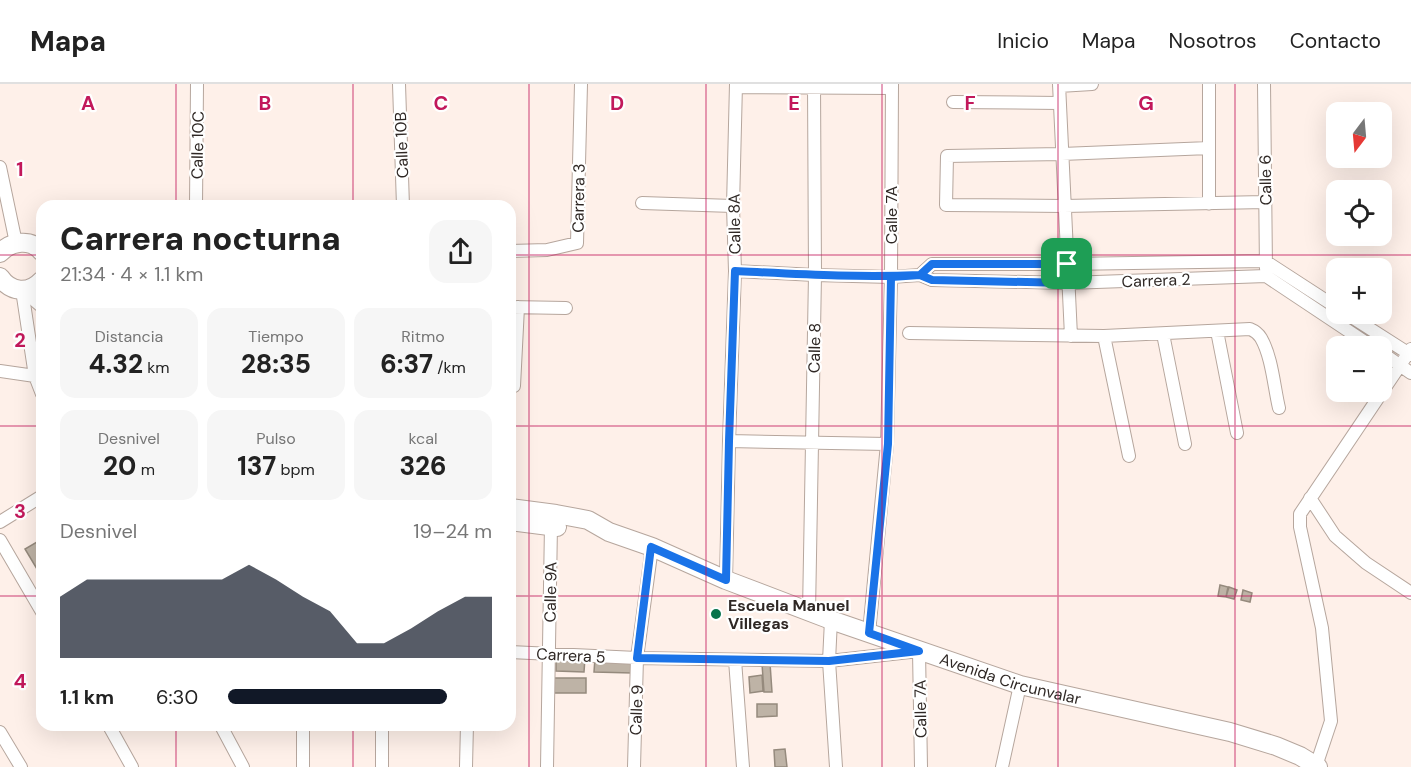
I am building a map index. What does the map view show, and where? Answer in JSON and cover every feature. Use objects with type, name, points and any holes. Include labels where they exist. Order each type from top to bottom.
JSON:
[{"type":"main road","points":[[6,247],[30,243],[36,246]]},
{"type":"main road","points":[[0,277],[14,289],[35,285]]},
{"type":"main road","name":"Avenida Circunvalar","points":[[516,509],[588,520],[609,532],[809,612],[1020,685],[1230,732],[1276,746],[1317,766]]},
{"type":"main road","name":"Avenida Circunvalar","points":[[516,522],[551,525],[589,533],[609,532]]},
{"type":"street","name":"Calle 10C","points":[[196,200],[197,84]]},
{"type":"street","name":"Calle 10B","points":[[399,84],[403,200]]},
{"type":"street","name":"Carrera 3","points":[[516,251],[547,250],[577,243],[581,84]]},
{"type":"street","points":[[1071,336],[1059,85],[1092,84]]},
{"type":"street","points":[[1209,84],[1209,204]]},
{"type":"street","name":"Calle 6","points":[[1264,84],[1266,276]]},
{"type":"street","points":[[736,86],[892,86]]},
{"type":"street","name":"Calle 8A","points":[[726,580],[735,271],[733,206],[736,86]]},
{"type":"street","name":"Calle 8","points":[[809,612],[815,275],[814,86]]},
{"type":"street","name":"Calle 7A","points":[[869,633],[888,444],[892,86]]},
{"type":"street","points":[[953,102],[1059,103]]},
{"type":"street","points":[[1209,148],[947,156],[946,205],[1064,206],[1265,202]]},
{"type":"street","points":[[0,167],[6,247]]},
{"type":"street","points":[[642,203],[733,206]]},
{"type":"street","points":[[1265,261],[1326,301]]},
{"type":"street","name":"Carrera 2","points":[[920,275],[932,264],[1265,261]]},
{"type":"street","name":"Carrera 2","points":[[735,271],[891,277],[920,275],[932,280],[1068,283],[1266,276]]},
{"type":"street","points":[[1266,276],[1356,336]]},
{"type":"street","points":[[0,371],[35,376],[35,285]]},
{"type":"street","points":[[516,307],[566,308]]},
{"type":"street","points":[[1317,766],[1331,721],[1322,628],[1300,527],[1300,514],[1410,352],[1364,324]]},
{"type":"street","points":[[909,333],[1104,336],[1250,329],[1260,337],[1270,364],[1279,408]]},
{"type":"street","points":[[1217,331],[1237,434]]},
{"type":"street","points":[[1163,334],[1185,444]]},
{"type":"street","points":[[1104,336],[1129,456]]},
{"type":"street","points":[[1392,360],[1411,374]]},
{"type":"street","points":[[729,441],[888,444]]},
{"type":"street","points":[[1310,498],[1335,536],[1366,562],[1411,593]]},
{"type":"street","points":[[0,522],[36,500]]},
{"type":"street","name":"Calle 9A","points":[[547,767],[551,525]]},
{"type":"street","points":[[0,540],[36,602]]},
{"type":"street","name":"Calle 9","points":[[634,767],[637,658],[651,547]]},
{"type":"street","points":[[831,620],[829,661],[836,767]]},
{"type":"street","name":"Calle 7A","points":[[919,651],[921,767]]},
{"type":"street","name":"Carrera 5","points":[[516,652],[637,658],[829,661],[919,651]]},
{"type":"street","points":[[735,660],[743,767]]},
{"type":"street","points":[[1002,767],[1020,685]]},
{"type":"street","points":[[112,731],[132,767]]},
{"type":"street","points":[[225,731],[243,767]]},
{"type":"street","points":[[303,731],[303,767]]},
{"type":"street","points":[[382,731],[382,767]]},
{"type":"street","points":[[466,767],[467,731]]},
{"type":"street","points":[[0,732],[21,767]]},
{"type":"building","points":[[36,543],[36,567],[25,549]]},
{"type":"building","points":[[1220,585],[1228,587],[1226,597],[1218,596]]},
{"type":"building","points":[[1229,587],[1237,590],[1234,599],[1226,597]]},
{"type":"building","points":[[1243,590],[1252,593],[1250,602],[1241,600]]},
{"type":"building","points":[[556,656],[585,658],[584,672],[556,671]]},
{"type":"building","points":[[595,658],[632,659],[632,673],[594,672]]},
{"type":"building","points":[[770,663],[772,692],[764,692],[762,664]]},
{"type":"building","points":[[762,675],[763,691],[750,693],[749,677]]},
{"type":"building","points":[[552,678],[586,678],[586,693],[552,693]]},
{"type":"building","points":[[757,704],[777,704],[777,716],[757,717]]},
{"type":"building","points":[[785,749],[787,767],[775,767],[774,750]]},
{"type":"place","name":"Escuela Manuel Villegas","points":[[716,614]]},
{"type":"route","points":[[1067,264],[932,264],[920,275],[891,277],[735,271],[726,580],[651,547],[637,658],[829,661],[919,651],[869,633],[888,444],[891,277],[920,275],[932,280],[1068,283],[1067,264]]}]
